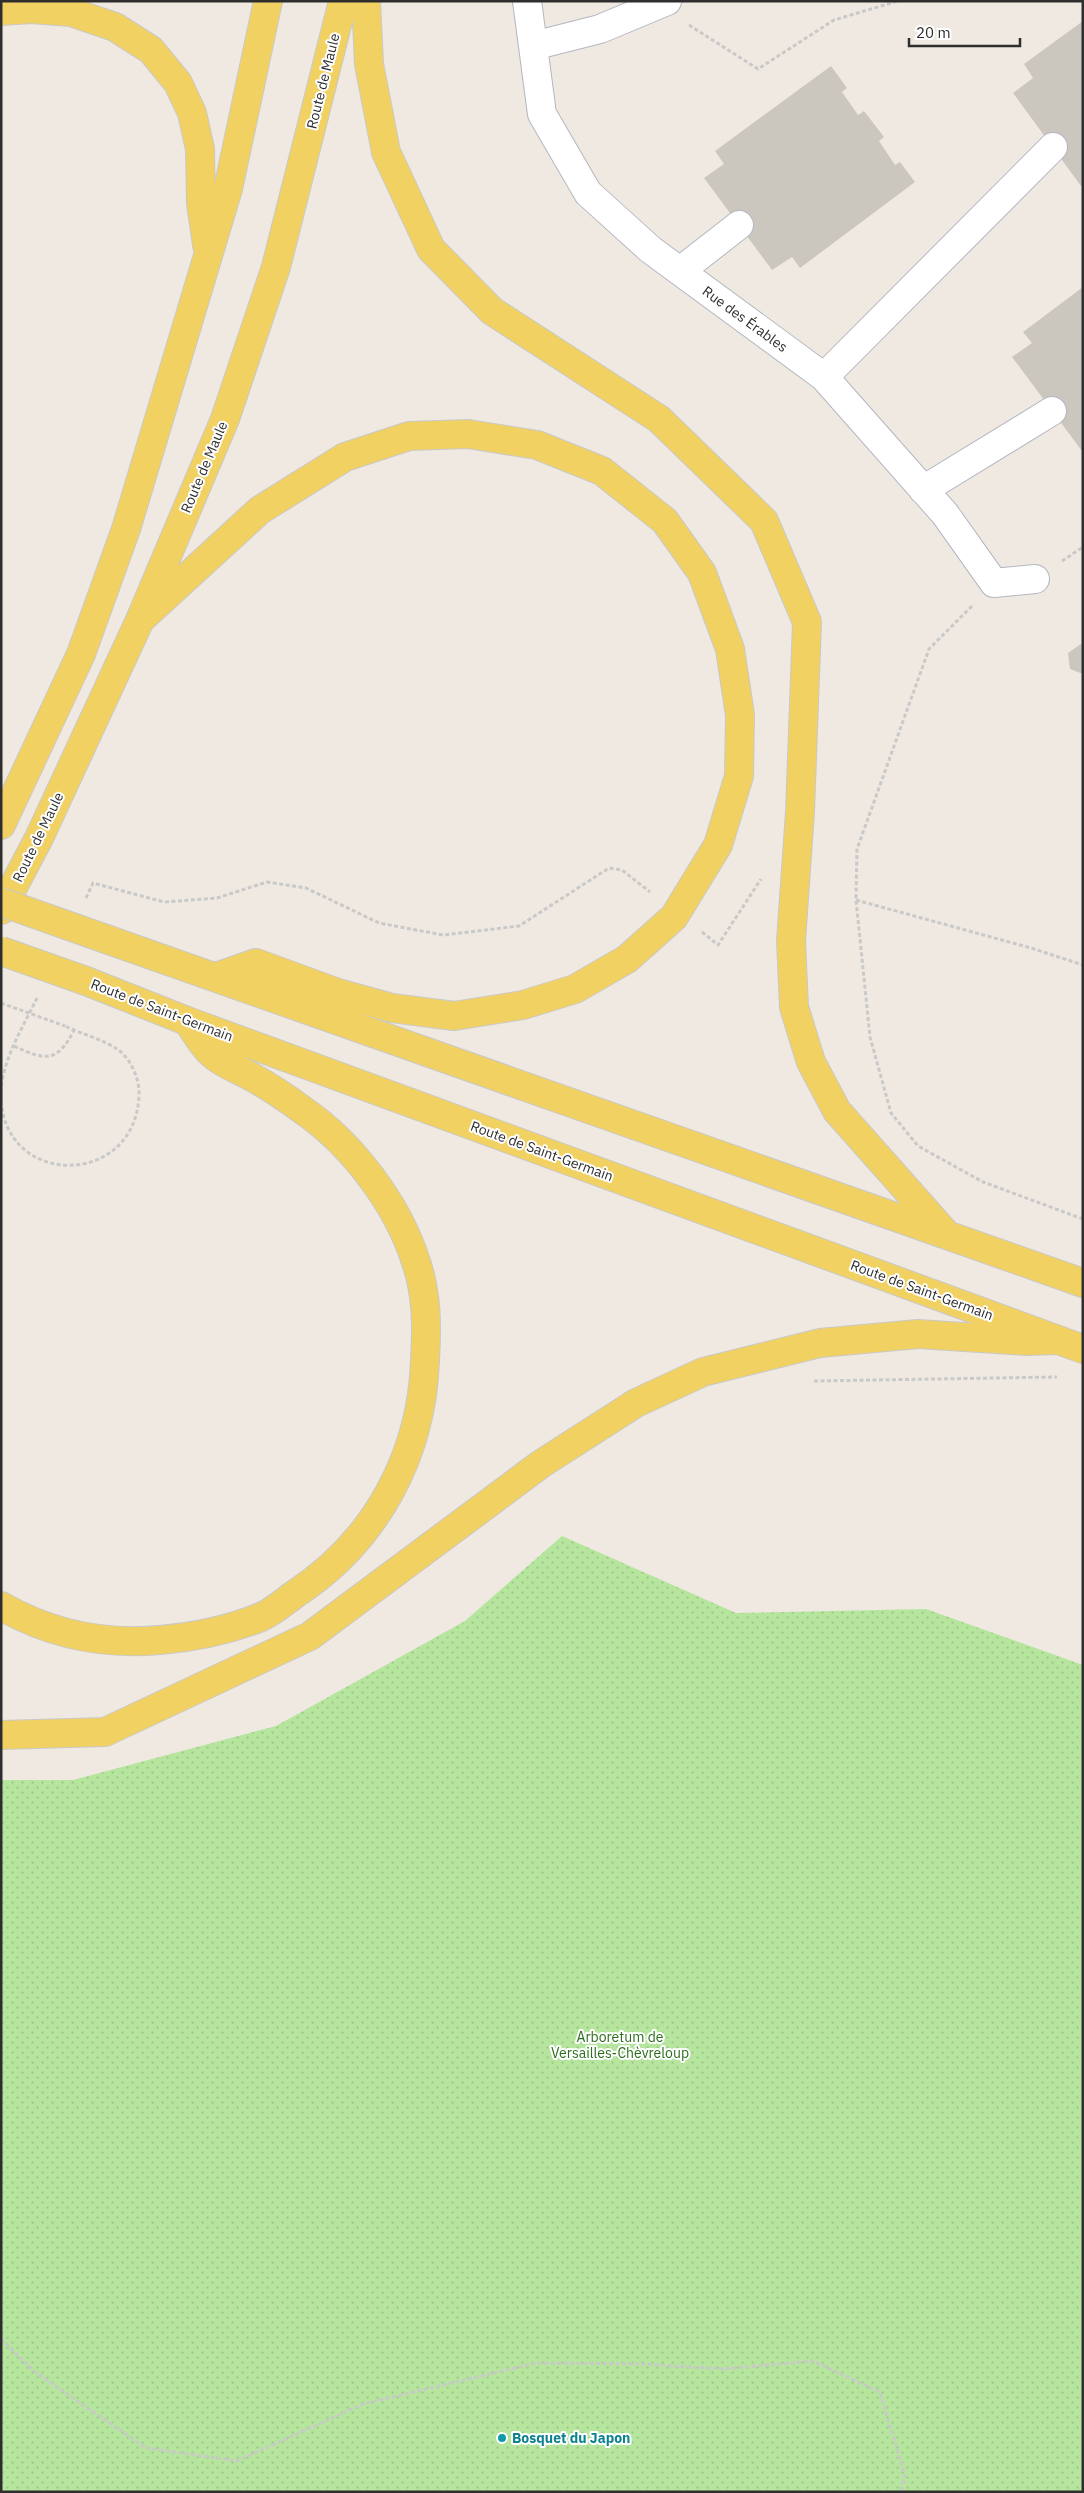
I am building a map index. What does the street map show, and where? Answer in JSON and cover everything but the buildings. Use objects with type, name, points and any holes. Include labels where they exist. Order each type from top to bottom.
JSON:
[{"type":"main road","points":[[1,825],[81,654],[126,529],[228,189],[268,1]]},
{"type":"main road","name":"Route de Maule","points":[[1,910],[39,838],[140,620],[225,419],[276,267],[343,1]]},
{"type":"main road","points":[[366,1],[369,64],[386,152],[431,249],[492,311],[659,419],[764,521],[807,622],[800,803],[791,941],[794,1007],[811,1062],[837,1111],[946,1235]]},
{"type":"main road","points":[[1,11],[31,9],[71,12],[115,27],[151,50],[178,83],[192,113],[200,149],[201,203],[208,259]]},
{"type":"main road","points":[[140,620],[260,510],[345,457],[409,436],[468,434],[537,445],[602,471],[664,521],[702,573],[730,649],[740,715],[739,776],[718,845],[674,918],[627,959],[575,989],[523,1005],[454,1016],[383,1005],[338,993],[256,963],[216,977]]},
{"type":"main road","points":[[1,902],[1083,1283]]},
{"type":"main road","name":"Route de Saint-Germain","points":[[1,951],[1083,1349]]},
{"type":"main road","points":[[1,1606],[18,1616],[74,1636],[137,1642],[196,1637],[263,1616],[318,1580],[361,1536],[392,1492],[416,1433],[425,1376],[427,1313],[416,1262],[393,1210],[358,1159],[307,1112],[258,1080],[211,1054],[187,1021]]},
{"type":"main road","points":[[1,1735],[105,1732],[310,1636],[541,1464],[636,1403],[703,1372],[820,1344],[918,1334],[1027,1342],[1057,1340]]},
{"type":"street","name":"Rue des Érables","points":[[527,1],[542,114],[588,193],[651,250],[824,377],[945,514],[994,582]]},
{"type":"street","points":[[533,46],[600,29],[666,2]]},
{"type":"street","points":[[824,377],[1053,147]]},
{"type":"street","points":[[680,271],[739,225]]},
{"type":"street","points":[[923,490],[1052,411]]},
{"type":"street","points":[[994,582],[1034,579]]},
{"type":"path","points":[[666,2],[693,29],[758,69],[834,20],[898,1]]},
{"type":"path","points":[[994,582],[929,649],[857,849],[856,900],[870,1037],[891,1113],[918,1146],[983,1182],[1083,1219]]},
{"type":"path","points":[[83,904],[93,883],[127,894],[164,902],[217,898],[267,882],[306,888],[379,923],[443,935],[519,926],[608,868],[622,870],[651,892]]},
{"type":"path","points":[[701,931],[718,945],[766,872]]},
{"type":"path","points":[[856,900],[1031,948],[1083,965]]},
{"type":"path","points":[[1,1003],[65,1026],[74,1030],[118,1050],[130,1063],[139,1087],[138,1108],[133,1125],[122,1144],[108,1154],[88,1164],[55,1166],[39,1159],[22,1146],[13,1134],[5,1116],[1,1098],[4,1073],[14,1046],[42,1058],[54,1055],[66,1047],[74,1030]]},
{"type":"path","points":[[811,1381],[1064,1377]]},
{"type":"path","points":[[1,2339],[36,2372],[146,2448],[237,2461],[362,2404],[536,2363],[643,2364],[723,2369],[813,2361],[880,2392],[905,2476],[901,2492]]},
{"type":"green space","name":"Arboretum de Versailles-Chèvreloup","points":[[562,1536],[736,1613],[926,1609],[1083,1665],[1083,2492],[1,2492],[1,1780],[73,1780],[276,1726],[465,1621]]},
{"type":"place","name":"Bosquet du Japon","points":[[502,2438]]}]
